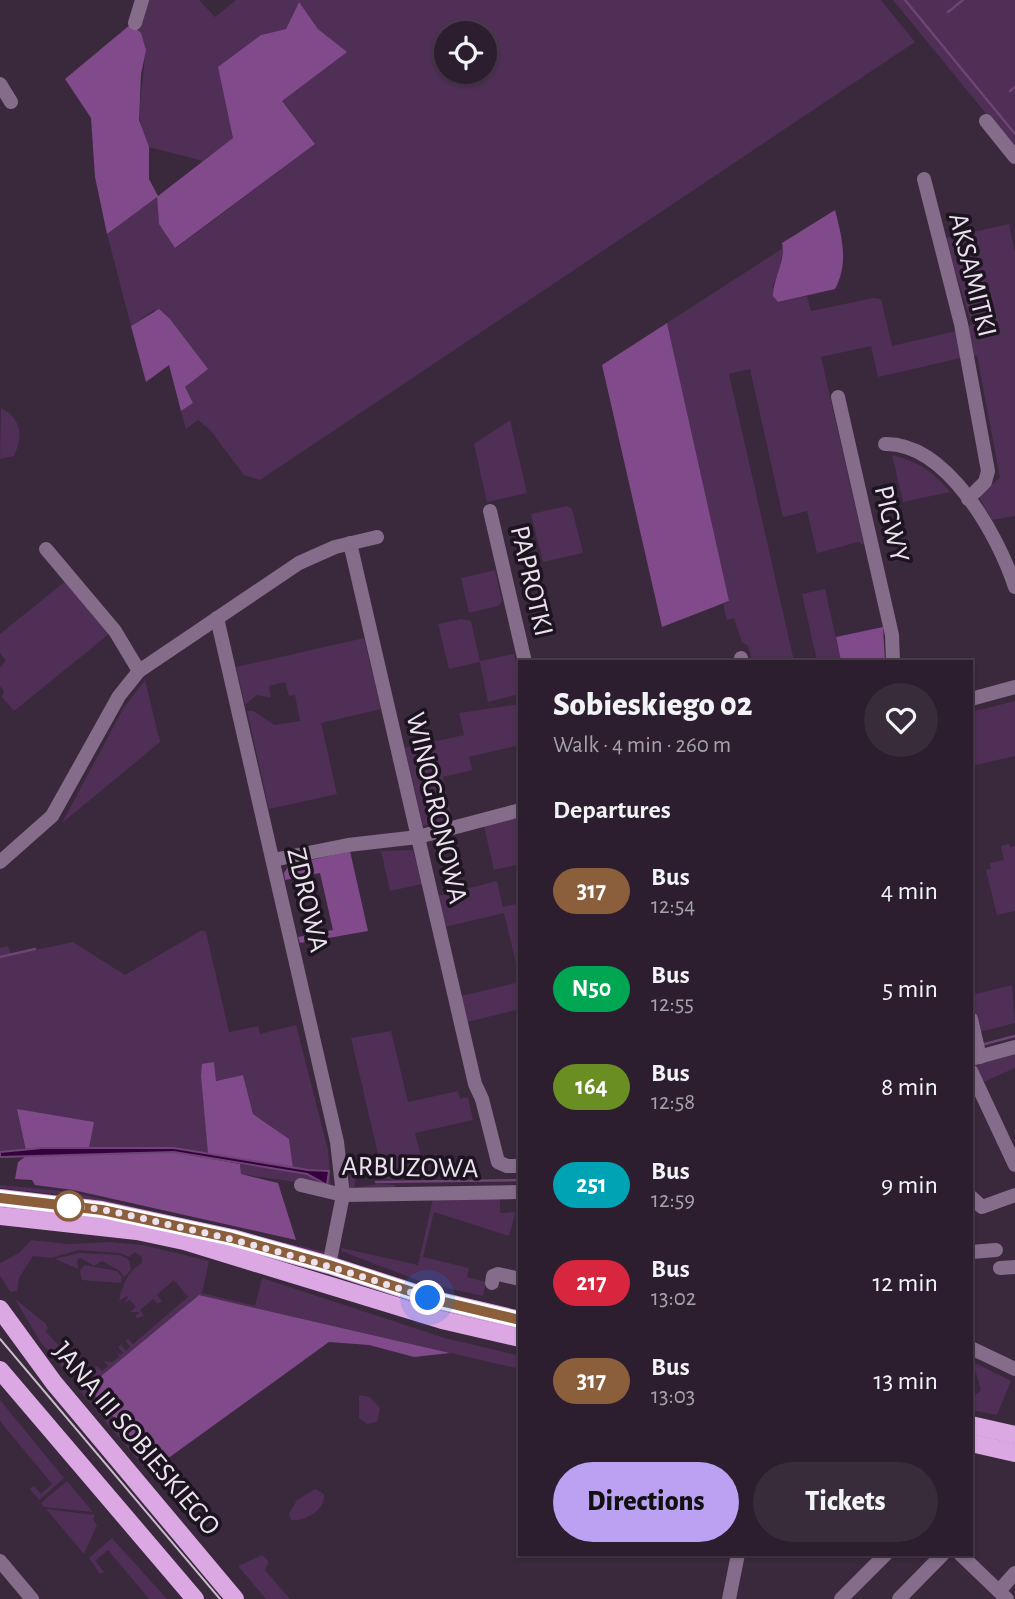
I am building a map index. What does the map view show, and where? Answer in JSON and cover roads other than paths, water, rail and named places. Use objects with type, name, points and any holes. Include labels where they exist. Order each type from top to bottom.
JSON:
[{"type":"main road","points":[[0,1198],[102,1210],[232,1238],[329,1265],[440,1301],[518,1320]]},
{"type":"main road","points":[[2,1217],[137,1231],[184,1241],[442,1320],[518,1338]]},
{"type":"main road","name":"JANA III SOBIESKIEGO","points":[[0,1309],[54,1383],[234,1599]]},
{"type":"main road","name":"JANA III SOBIESKIEGO","points":[[0,1370],[195,1599]]},
{"type":"main road","points":[[973,1425],[1015,1435]]},
{"type":"main road","points":[[973,1443],[1015,1453]]},
{"type":"street","points":[[135,23],[142,0]]},
{"type":"street","points":[[0,84],[11,102]]},
{"type":"street","points":[[986,121],[1015,157]]},
{"type":"street","name":"AKSAMITKI","points":[[924,179],[961,324],[988,471],[985,482],[968,499]]},
{"type":"street","name":"PIGWY","points":[[838,397],[892,635],[893,660]]},
{"type":"street","points":[[885,444],[911,447],[929,458],[968,499],[1004,561],[1015,587]]},
{"type":"street","name":"PAPROTKI","points":[[490,511],[525,660]]},
{"type":"street","points":[[0,862],[52,816],[119,696],[139,671],[299,563],[350,543],[377,537]]},
{"type":"street","name":"WINOGRONOWA","points":[[350,543],[475,1084],[482,1099],[498,1162],[507,1166],[518,1166]]},
{"type":"street","points":[[46,549],[115,631],[139,671]]},
{"type":"street","name":"ZDROWA","points":[[217,618],[337,1142],[343,1195],[329,1265]]},
{"type":"street","points":[[973,698],[1015,687]]},
{"type":"street","points":[[273,860],[348,845],[418,837],[518,811]]},
{"type":"street","points":[[973,1029],[977,1052],[1015,1046]]},
{"type":"street","points":[[973,1075],[1015,1165]]},
{"type":"street","name":"ARBUZOWA","points":[[301,1185],[343,1195],[518,1192]]},
{"type":"street","points":[[973,1199],[982,1207],[1015,1195]]},
{"type":"street","points":[[973,1252],[996,1250]]},
{"type":"street","points":[[1000,1268],[1015,1267]]},
{"type":"street","points":[[492,1283],[493,1276],[498,1275],[518,1279]]},
{"type":"street","points":[[973,1349],[1015,1369]]},
{"type":"street","points":[[729,1599],[738,1556]]},
{"type":"street","points":[[841,1599],[884,1556]]},
{"type":"street","points":[[899,1599],[941,1556]]},
{"type":"street","points":[[962,1556],[1003,1595],[1015,1573]]},
{"type":"street","points":[[0,1561],[25,1597]]},
{"type":"waterway","points":[[905,0],[1015,134]]},
{"type":"waterway","points":[[948,12],[963,0]]},
{"type":"waterway","points":[[1010,91],[1015,87]]},
{"type":"waterway","points":[[0,957],[35,949]]},
{"type":"waterway","points":[[981,1045],[1015,1036]]},
{"type":"waterway","points":[[376,1182],[518,1180]]},
{"type":"tram line","points":[[0,1339],[220,1599]]}]
